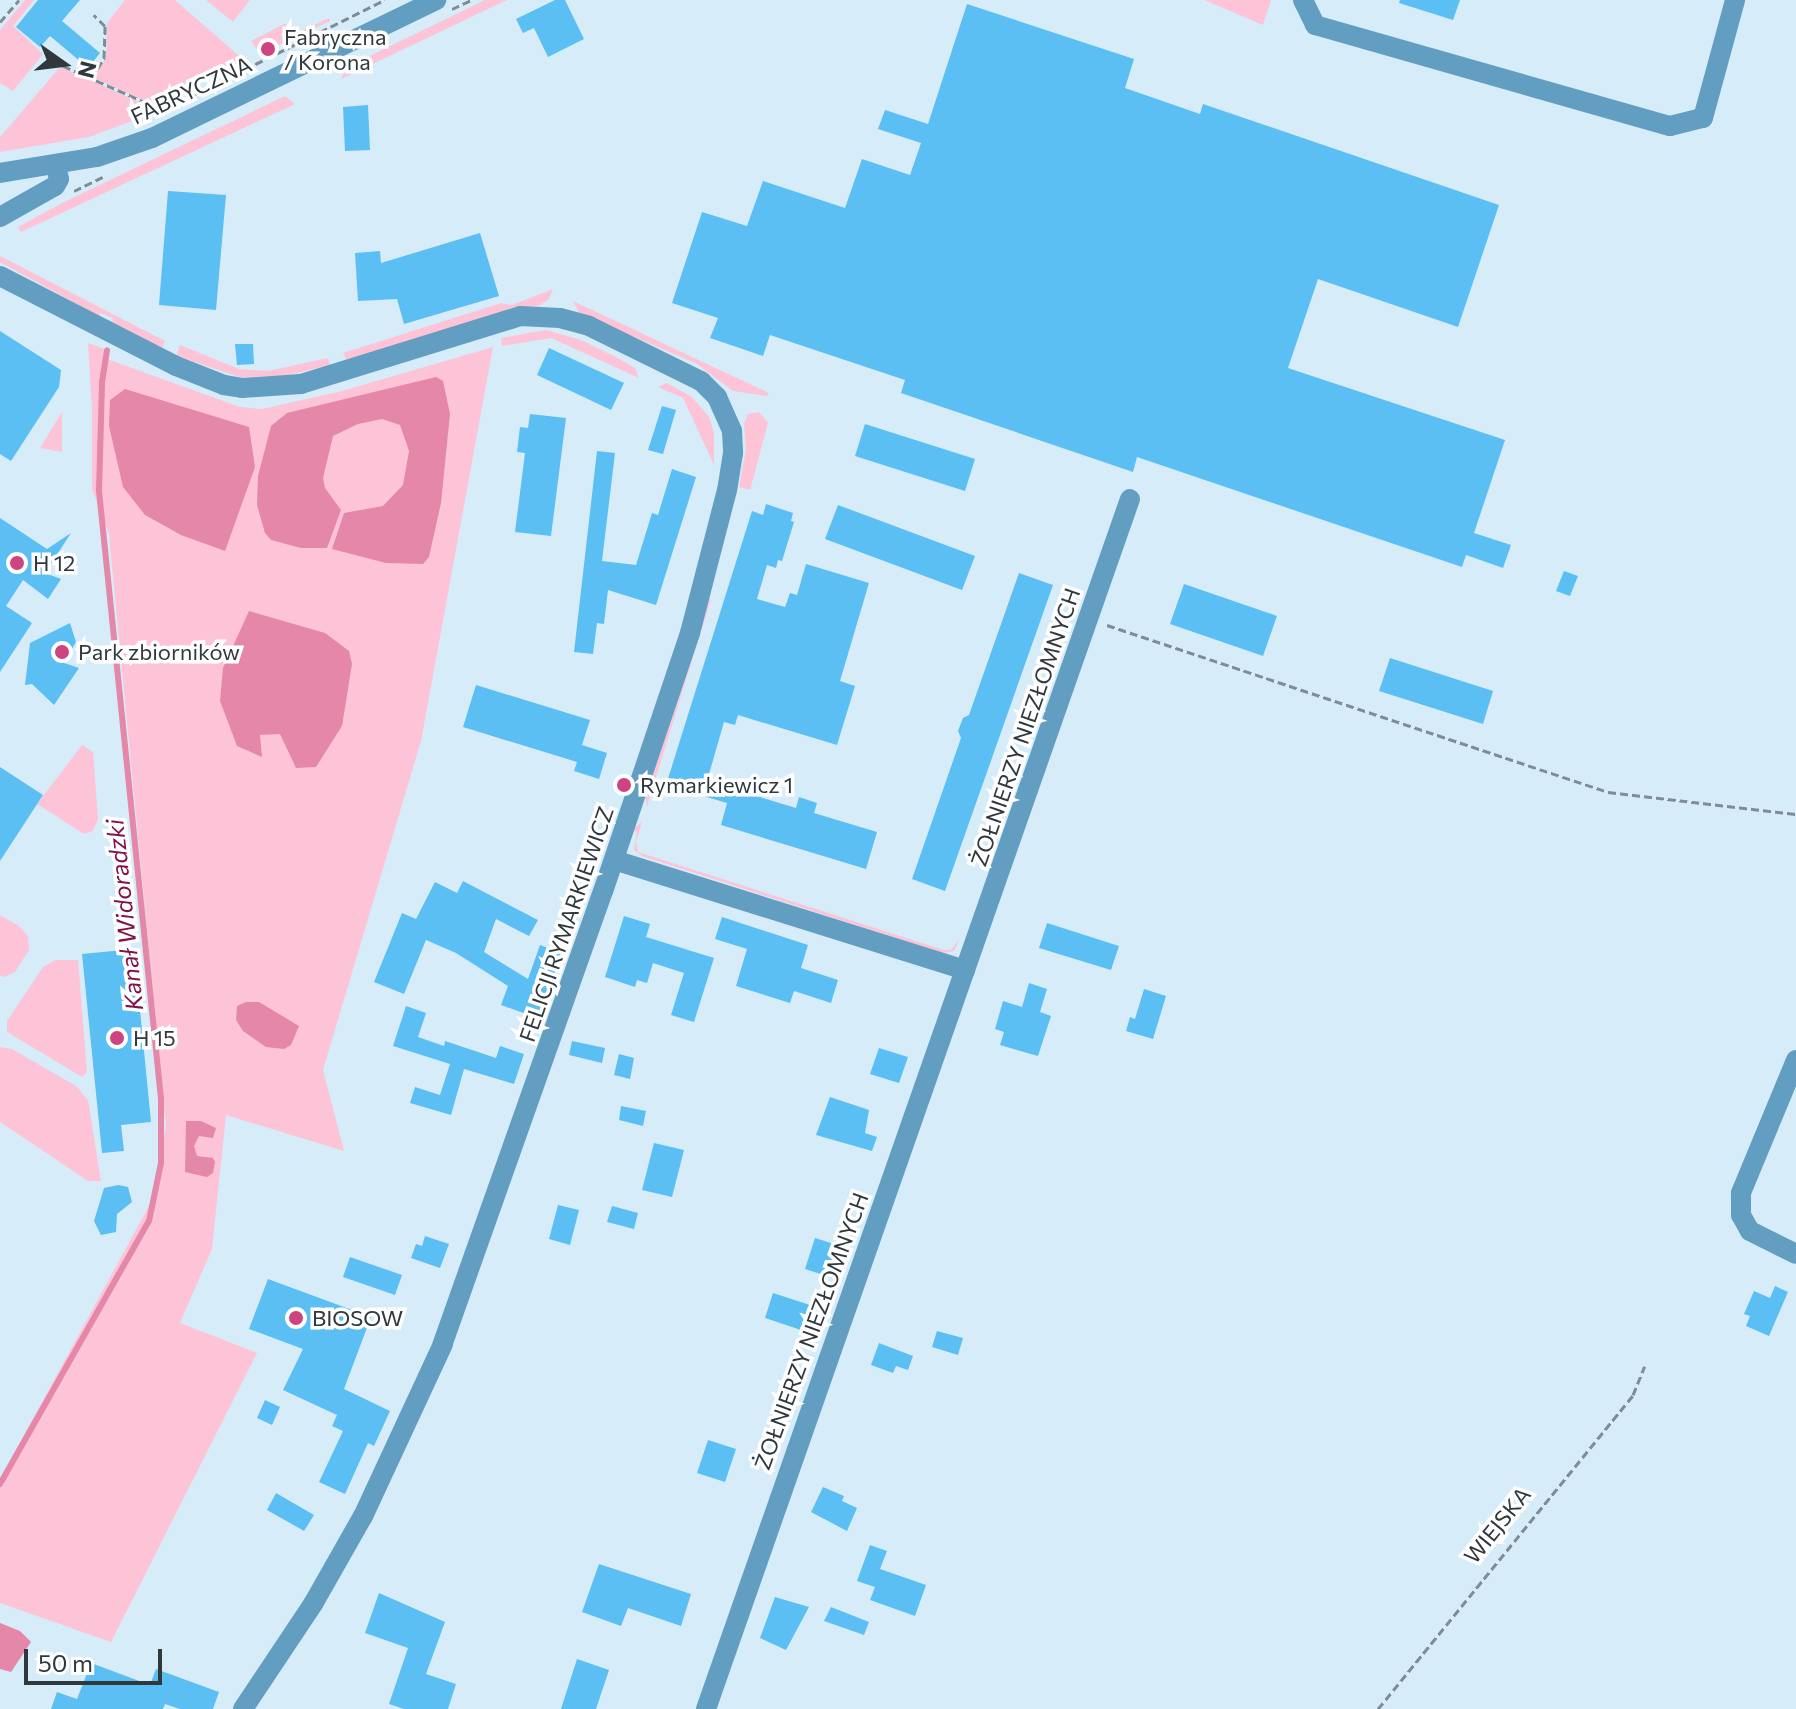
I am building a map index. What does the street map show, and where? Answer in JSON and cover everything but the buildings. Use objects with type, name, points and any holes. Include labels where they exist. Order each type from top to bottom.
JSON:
[{"type":"street","name":"FABRYCZNA","points":[[0,173],[97,157],[152,138],[436,0]]},
{"type":"street","points":[[1303,0],[1315,25],[1670,126],[1703,118],[1735,0]]},
{"type":"street","points":[[0,217],[55,186],[59,179],[56,166]]},
{"type":"street","name":"FELICJI RYMARKIEWICZ","points":[[0,276],[147,353],[201,377],[233,387],[264,390],[301,384],[499,321],[532,315],[589,326],[687,373],[709,388],[725,409],[732,431],[733,453],[727,490],[690,633],[466,1281],[408,1424],[363,1516],[249,1707]]},
{"type":"street","name":"ŻOŁNIERZY NIEZŁOMNYCH","points":[[706,1709],[734,1621],[1130,499]]},
{"type":"street","points":[[614,860],[965,970]]},
{"type":"street","points":[[1796,1060],[1741,1193],[1741,1215],[1750,1231],[1796,1254]]},
{"type":"path","points":[[0,22],[19,0]]},
{"type":"path","points":[[182,102],[203,87],[384,0]]},
{"type":"path","points":[[91,79],[104,58],[105,26],[94,15]]},
{"type":"path","points":[[52,61],[154,106],[158,112]]},
{"type":"path","points":[[1088,619],[1608,792],[1796,814]]},
{"type":"path","name":"WIEJSKA","points":[[1378,1709],[1633,1395],[1645,1366]]},
{"type":"shaded area","points":[[25,0],[34,0],[13,26],[43,54],[13,91],[0,83],[0,30]]},
{"type":"shaded area","points":[[125,0],[175,0],[245,61],[201,82],[159,110],[155,105],[93,78],[106,58],[107,23]]},
{"type":"shaded area","points":[[206,0],[250,0],[233,22]]},
{"type":"shaded area","points":[[485,0],[507,0],[341,79],[347,67]]},
{"type":"shaded area","points":[[1204,0],[1271,0],[1263,25]]},
{"type":"shaded area","points":[[329,18],[330,21],[260,54],[251,41],[284,24],[292,25],[297,33]]},
{"type":"shaded area","points":[[60,67],[156,112],[89,137],[0,152],[0,137]]},
{"type":"shaded area","points":[[285,96],[295,104],[21,232],[18,227],[64,202]]},
{"type":"shaded area","points":[[0,256],[165,341],[162,348],[112,323],[113,318],[100,313],[99,316],[0,262]]},
{"type":"shaded area","points":[[553,289],[549,299],[539,306],[514,308],[347,361],[343,353],[501,303],[512,305]]},
{"type":"shaded area","points":[[573,301],[769,393],[767,396],[733,391],[697,364],[579,313]]},
{"type":"shaded area","points":[[546,330],[581,340],[614,356],[635,368],[639,378],[551,338],[502,346],[501,338]]},
{"type":"shaded area","points":[[88,343],[104,349],[107,359],[240,407],[262,409],[342,391],[493,347],[421,741],[323,1070],[344,1151],[226,1115],[212,1249],[180,1323],[257,1353],[111,1642],[0,1603],[0,1479],[150,1204],[166,1127],[109,534],[92,489]]},
{"type":"shaded area","points":[[180,345],[239,369],[268,371],[328,358],[330,365],[285,376],[240,377],[176,356]]},
{"type":"shaded area","points":[[436,377],[443,381],[450,414],[441,503],[429,557],[423,564],[386,563],[332,549],[344,513],[383,506],[403,485],[409,451],[400,425],[382,419],[358,424],[333,436],[323,478],[325,488],[341,510],[327,548],[301,548],[271,540],[265,533],[257,505],[258,476],[271,426],[287,413]]},
{"type":"shaded area","points":[[667,383],[692,397],[709,417],[714,433],[714,465],[683,398],[658,387]]},
{"type":"shaded area","points":[[125,389],[249,427],[255,467],[225,551],[181,535],[145,515],[123,487],[109,426],[110,400]]},
{"type":"shaded area","points":[[62,412],[62,452],[40,448]]},
{"type":"shaded area","points":[[759,412],[768,423],[750,490],[739,487],[746,449],[744,424],[748,414]]},
{"type":"shaded area","points":[[708,599],[711,599],[647,806],[645,796]]},
{"type":"shaded area","points":[[249,611],[325,633],[349,651],[352,664],[342,726],[316,767],[296,768],[280,734],[260,735],[262,757],[237,746],[220,701],[223,668]]},
{"type":"shaded area","points":[[82,745],[93,752],[98,819],[93,831],[84,834],[37,804]]},
{"type":"shaded area","points":[[642,822],[636,842],[638,852],[944,950],[951,950],[960,938],[954,951],[943,953],[642,856],[634,850],[637,832],[632,830]]},
{"type":"shaded area","points":[[0,915],[19,926],[28,936],[29,950],[15,972],[4,977],[0,976]]},
{"type":"shaded area","points":[[55,960],[78,960],[87,1072],[82,1077],[7,1032],[7,1021],[43,967]]},
{"type":"shaded area","points":[[259,1002],[299,1026],[291,1045],[284,1049],[266,1047],[243,1031],[236,1020],[237,1006]]},
{"type":"shaded area","points":[[0,1047],[12,1049],[76,1086],[88,1100],[101,1181],[88,1181],[0,1122]]},
{"type":"shaded area","points":[[186,1121],[201,1121],[216,1128],[213,1138],[199,1136],[194,1146],[197,1156],[213,1158],[215,1162],[213,1173],[207,1177],[185,1172]]},
{"type":"shaded area","points":[[0,1623],[20,1631],[31,1642],[11,1672],[0,1669]]},
{"type":"waterway","name":"Kanał Widoradzki","points":[[0,1484],[149,1221],[161,1163],[161,1099],[99,491],[102,382],[107,350]]},
{"type":"place","name":"Fabryczna / Korona","points":[[268,49]]},
{"type":"place","name":"H 12","points":[[17,563]]},
{"type":"place","name":"Park zbiorników","points":[[62,652]]},
{"type":"place","name":"Rymarkiewicz 1","points":[[624,785]]},
{"type":"place","name":"H 15","points":[[117,1038]]},
{"type":"place","name":"BIOSOW","points":[[296,1318]]}]
